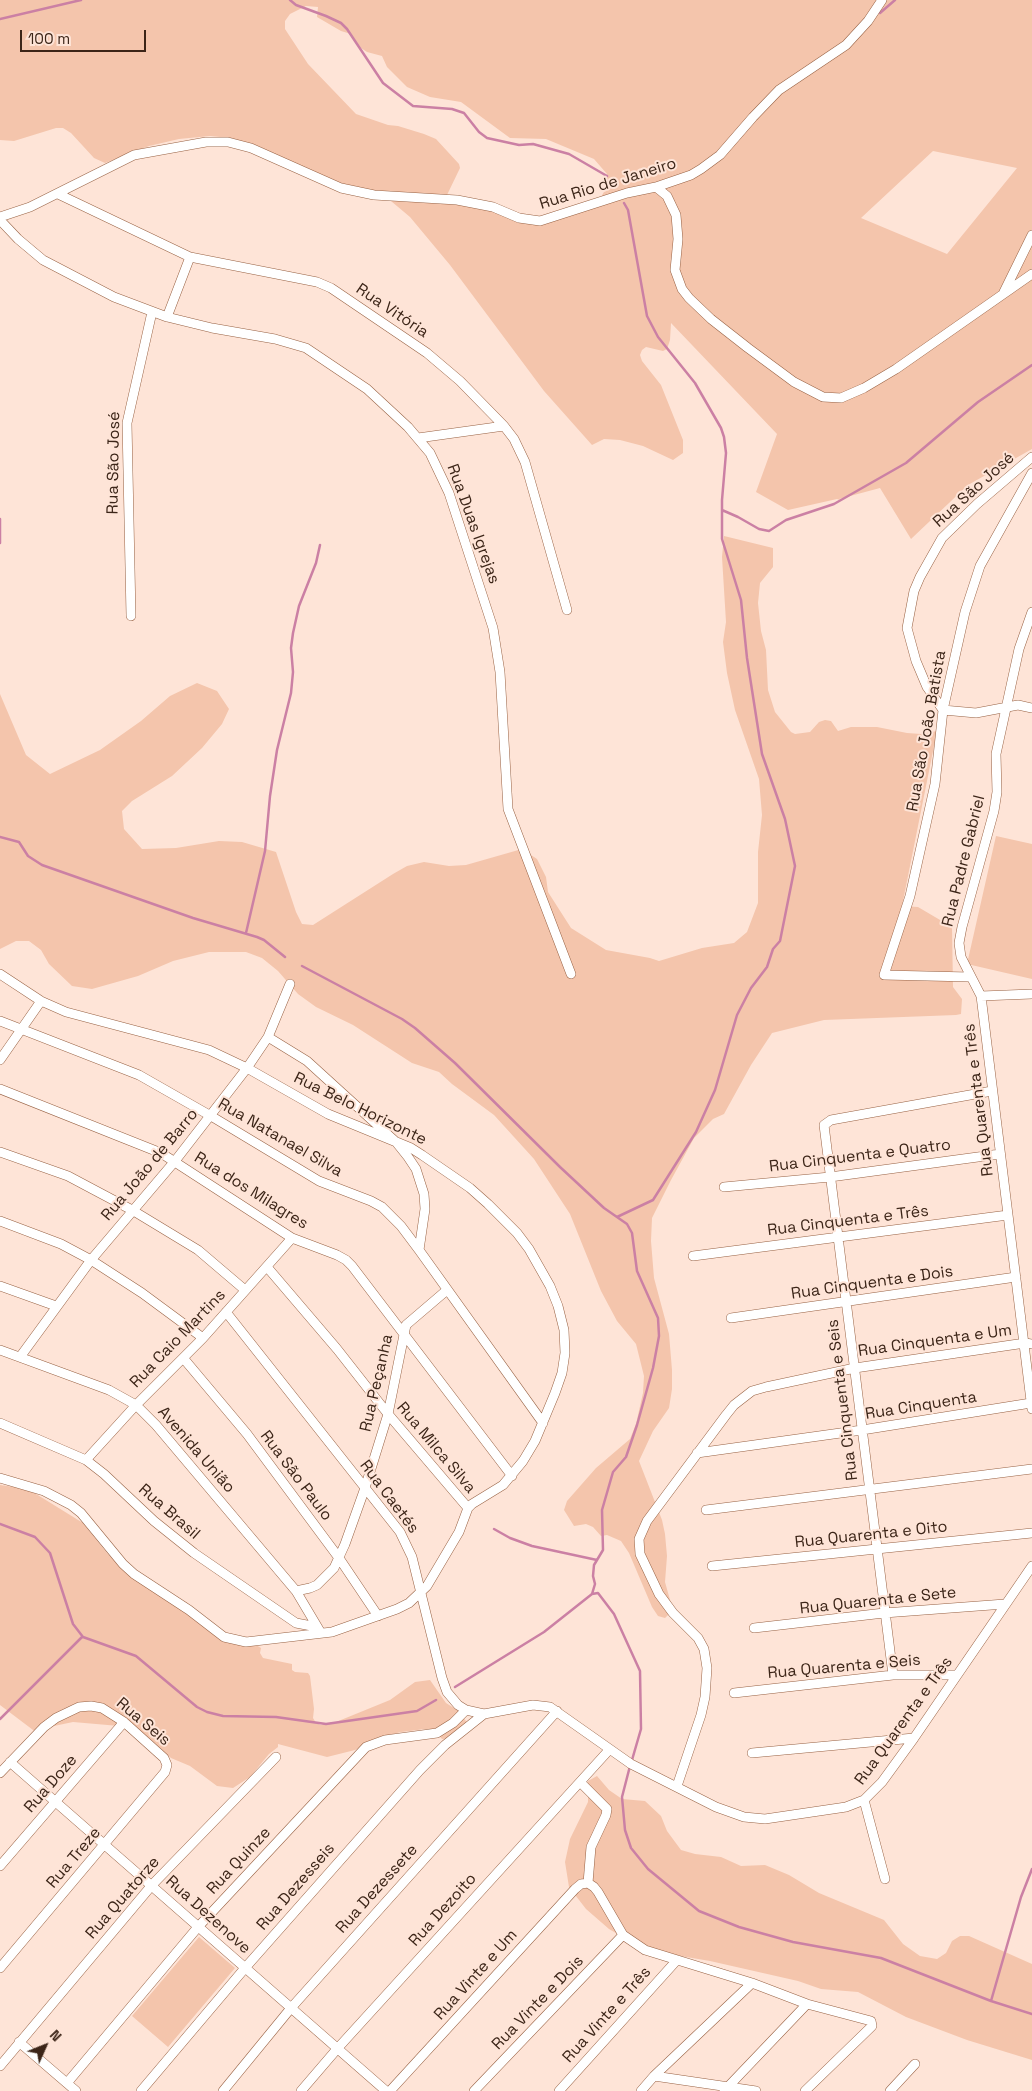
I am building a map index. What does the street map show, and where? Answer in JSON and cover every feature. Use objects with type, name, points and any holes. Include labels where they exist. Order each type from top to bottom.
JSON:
[{"type":"street","name":"Rua Rio de Janeiro","points":[[0,218],[58,194],[134,155],[206,142],[228,142],[251,148],[341,188],[374,195],[457,200],[493,207],[519,218],[540,221],[691,175],[720,156],[759,110],[780,90],[846,45],[868,21],[882,0]]},
{"type":"street","points":[[656,187],[667,196],[676,215],[678,239],[676,270],[682,289],[689,298],[711,319],[779,371],[794,382],[823,397],[841,398],[864,388],[896,369],[1032,274]]},
{"type":"street","name":"Rua Vitória","points":[[58,194],[190,257],[308,280],[331,288],[427,353],[460,381],[504,426],[514,439],[525,462],[567,610]]},
{"type":"street","name":"Rua Duas Igrejas","points":[[0,218],[18,240],[43,260],[114,297],[167,317],[212,328],[275,339],[306,348],[367,389],[418,438],[430,453],[450,492],[493,628],[498,656],[508,809],[571,974]]},
{"type":"street","points":[[1002,296],[1032,235]]},
{"type":"street","points":[[167,317],[190,257]]},
{"type":"street","name":"Rua São José","points":[[131,616],[127,423],[152,312]]},
{"type":"street","points":[[418,438],[504,426]]},
{"type":"street","name":"Rua São José","points":[[943,710],[927,687],[909,641],[907,628],[914,591],[942,538],[977,504],[1032,457]]},
{"type":"street","name":"Rua São João Batista","points":[[970,977],[884,975],[910,896],[931,804],[943,710],[966,612],[980,566],[1032,473]]},
{"type":"street","name":"Rua Padre Gabriel","points":[[981,996],[961,957],[962,927],[994,811],[997,792],[996,754],[1019,649],[1032,612]]},
{"type":"street","points":[[943,710],[976,713],[1018,705],[1032,708]]},
{"type":"street","name":"Rua Belo Horizonte","points":[[0,974],[41,1001],[66,1012],[201,1047],[247,1068],[328,1114],[422,1154],[470,1188],[517,1233],[541,1269],[558,1306],[564,1330],[565,1353],[562,1373],[535,1441],[512,1476],[504,1485],[468,1508]]},
{"type":"street","name":"Rua João de Barro","points":[[20,1357],[91,1260],[212,1116],[247,1068],[268,1037],[290,984]]},
{"type":"street","points":[[981,996],[1032,994]]},
{"type":"street","name":"Rua Quarenta e Três","points":[[981,996],[1016,1277],[1028,1344],[1032,1406]]},
{"type":"street","points":[[0,1060],[41,1001]]},
{"type":"street","name":"Rua Natanael Silva","points":[[0,1021],[139,1075],[212,1116],[319,1181],[382,1207],[401,1226],[419,1250],[543,1423]]},
{"type":"street","points":[[268,1037],[307,1061],[396,1142],[416,1169],[421,1181],[425,1209],[419,1250]]},
{"type":"street","name":"Rua dos Milagres","points":[[0,1089],[148,1147],[175,1161],[292,1238],[346,1260],[404,1332],[512,1476]]},
{"type":"street","name":"Rua Cinquenta e Seis","points":[[893,1675],[823,1129],[825,1122],[831,1120],[992,1091]]},
{"type":"street","points":[[0,1152],[68,1176],[132,1210],[198,1250],[246,1290]]},
{"type":"street","name":"Rua Cinquenta e Quatro","points":[[724,1187],[830,1177],[1000,1154]]},
{"type":"street","name":"Rua Cinquenta e Três","points":[[692,1256],[1008,1215]]},
{"type":"street","points":[[0,1221],[61,1244],[91,1260],[142,1293],[203,1338]]},
{"type":"street","name":"Rua Caio Martins","points":[[86,1460],[136,1405],[203,1338],[292,1238]]},
{"type":"street","name":"Rua Milca Silva","points":[[267,1267],[468,1508]]},
{"type":"street","name":"Rua Cinquenta e Dois","points":[[731,1318],[1016,1277]]},
{"type":"street","points":[[0,1286],[56,1306]]},
{"type":"street","name":"Rua Peçanha","points":[[296,1591],[310,1588],[325,1579],[339,1558],[365,1488],[388,1414],[404,1332],[410,1320],[447,1290]]},
{"type":"street","name":"Rua Caetés","points":[[226,1312],[392,1520],[407,1544],[447,1692],[458,1705],[466,1710]]},
{"type":"street","name":"Rua Cinquenta e Um","points":[[678,1786],[701,1715],[705,1697],[707,1668],[704,1649],[698,1638],[673,1613],[659,1594],[640,1554],[640,1533],[734,1405],[752,1391],[855,1368],[1028,1344]]},
{"type":"street","name":"Avenida União","points":[[0,1350],[110,1390],[136,1405],[156,1425],[296,1591],[319,1630]]},
{"type":"street","name":"Rua São Paulo","points":[[184,1358],[247,1434],[339,1558],[378,1616]]},
{"type":"street","name":"Rua Cinquenta","points":[[697,1453],[1032,1406]]},
{"type":"street","name":"Rua Brasil","points":[[0,1423],[86,1460],[100,1470],[154,1522],[194,1553],[290,1619],[319,1630]]},
{"type":"street","points":[[706,1510],[1032,1469]]},
{"type":"street","points":[[0,1478],[44,1491],[71,1505],[81,1513],[123,1564],[134,1574],[224,1637],[246,1642],[319,1630],[346,1628],[409,1603],[420,1594],[433,1576],[459,1532],[468,1508]]},
{"type":"street","name":"Rua Quarenta e Oito","points":[[712,1566],[1032,1533]]},
{"type":"street","name":"Rua Quarenta e Três","points":[[484,1714],[542,1704],[557,1710],[609,1750],[631,1764],[731,1813],[754,1820],[846,1807],[864,1800],[882,1782],[1032,1566]]},
{"type":"street","name":"Rua Quarenta e Sete","points":[[754,1628],[884,1613],[1005,1604]]},
{"type":"street","name":"Rua Quarenta e Seis","points":[[734,1693],[893,1675],[957,1675]]},
{"type":"street","name":"Rua Seis","points":[[0,1773],[50,1723],[79,1708],[102,1708],[124,1722],[164,1758],[167,1765]]},
{"type":"street","points":[[466,1710],[484,1714]]},
{"type":"street","name":"Rua Quinze","points":[[67,2083],[198,1927],[366,1747],[385,1740],[437,1733],[453,1724],[466,1710]]},
{"type":"street","name":"Rua Dezessete","points":[[222,2091],[291,2008],[557,1710]]},
{"type":"street","name":"Rua Dezesseis","points":[[141,2091],[245,1968],[433,1756],[484,1714]]},
{"type":"street","name":"Rua Doze","points":[[0,1866],[124,1722]]},
{"type":"street","points":[[752,1753],[914,1738]]},
{"type":"street","name":"Rua Dezoito","points":[[302,2091],[337,2049],[609,1750]]},
{"type":"street","name":"Rua Quatorze","points":[[0,2066],[152,1885],[276,1758]]},
{"type":"street","name":"Rua Dezenove","points":[[10,1762],[386,2091]]},
{"type":"street","name":"Rua Treze","points":[[0,1968],[166,1772],[167,1765]]},
{"type":"street","points":[[580,1782],[607,1810],[591,1847],[588,1883],[598,1892],[623,1935],[645,1950],[752,1983],[807,2004],[868,2019],[872,2024],[805,2091]]},
{"type":"street","points":[[864,1800],[885,1879]]},
{"type":"street","name":"Rua Vinte e Um","points":[[390,2091],[575,1889],[588,1883]]},
{"type":"street","name":"Rua Vinte e Dois","points":[[474,2091],[623,1935]]},
{"type":"street","name":"Rua Vinte e Três","points":[[559,2091],[677,1960]]},
{"type":"street","points":[[641,2091],[654,2076],[752,1983]]},
{"type":"street","points":[[726,2089],[807,2004]]},
{"type":"street","points":[[19,2042],[76,2091]]},
{"type":"street","points":[[890,2091],[915,2064]]},
{"type":"street","points":[[654,2076],[726,2089],[756,2091]]},
{"type":"shaded area","points":[[0,0],[1032,0],[1032,449],[968,485],[911,539],[880,488],[840,500],[837,499],[788,510],[756,492],[777,434],[671,323],[670,340],[667,349],[663,351],[646,347],[640,355],[642,361],[661,385],[683,440],[683,453],[673,460],[643,446],[620,440],[604,439],[592,445],[544,391],[450,265],[410,217],[385,196],[358,190],[315,174],[258,146],[230,138],[210,136],[179,139],[149,146],[105,163],[94,158],[71,133],[63,128],[56,128],[14,141],[0,140]],"holes":[[[306,6],[318,7],[317,17],[341,31],[351,34],[361,48],[367,52],[382,56],[387,67],[407,87],[430,97],[461,102],[510,138],[546,139],[594,159],[607,174],[607,187],[598,202],[534,219],[450,198],[447,195],[460,168],[459,164],[436,139],[356,114],[308,64],[285,29],[285,21],[290,14]],[[933,151],[1017,168],[947,254],[861,218]]]},
{"type":"shaded area","points":[[724,536],[773,548],[773,567],[760,583],[758,603],[761,631],[766,650],[768,690],[775,712],[791,732],[795,734],[810,732],[819,722],[825,720],[831,721],[838,731],[851,727],[877,727],[921,734],[937,731],[902,906],[918,907],[952,927],[953,987],[962,999],[961,1014],[956,1015],[824,1020],[772,1033],[751,1065],[724,1114],[713,1119],[694,1138],[652,1218],[651,1241],[654,1278],[669,1334],[672,1389],[669,1408],[653,1431],[639,1461],[662,1520],[665,1534],[667,1556],[665,1582],[672,1607],[670,1613],[665,1618],[658,1616],[652,1607],[629,1553],[621,1541],[607,1535],[601,1536],[593,1527],[586,1524],[574,1526],[564,1510],[567,1501],[596,1468],[630,1439],[636,1424],[643,1393],[644,1376],[636,1344],[617,1321],[601,1291],[570,1214],[534,1159],[494,1115],[439,1072],[412,1063],[353,1025],[316,1007],[298,994],[278,971],[262,958],[246,952],[209,952],[173,961],[138,976],[92,989],[72,986],[49,964],[41,950],[29,941],[16,941],[0,949],[0,694],[26,755],[50,774],[100,750],[141,721],[170,696],[197,683],[217,691],[229,709],[222,724],[202,748],[172,776],[132,801],[122,811],[124,829],[142,849],[176,848],[219,841],[242,842],[276,852],[296,912],[302,924],[313,925],[407,866],[424,862],[449,866],[466,865],[522,849],[537,859],[546,877],[548,892],[571,928],[606,950],[659,961],[702,948],[734,943],[747,932],[758,903],[758,852],[762,815],[759,779],[735,710],[727,673],[723,642],[726,622],[722,557]]},
{"type":"shaded area","points":[[996,836],[1032,844],[1032,979],[967,964]]},
{"type":"shaded area","points":[[0,1485],[28,1489],[83,1523],[107,1553],[127,1572],[191,1616],[214,1635],[240,1643],[256,1645],[261,1648],[260,1653],[263,1658],[292,1664],[292,1670],[295,1672],[308,1673],[314,1709],[313,1718],[316,1723],[321,1725],[336,1722],[390,1700],[415,1682],[430,1680],[446,1703],[457,1710],[466,1721],[467,1726],[451,1738],[442,1739],[434,1730],[425,1729],[401,1732],[377,1738],[355,1750],[327,1757],[278,1744],[278,1747],[269,1754],[250,1777],[233,1788],[217,1786],[190,1766],[171,1758],[148,1737],[119,1726],[73,1722],[54,1726],[37,1733],[0,1705]]},
{"type":"shaded area","points":[[597,1776],[609,1790],[622,1799],[645,1801],[661,1816],[667,1831],[681,1850],[695,1854],[721,1857],[741,1866],[765,1865],[789,1875],[819,1893],[884,1920],[903,1944],[920,1956],[937,1959],[946,1953],[952,1941],[960,1936],[969,1936],[1032,1964],[1032,2060],[967,2040],[906,2017],[858,1992],[821,1989],[798,1981],[710,1961],[645,1950],[609,1929],[586,1909],[569,1887],[565,1862],[570,1839],[588,1802],[588,1781]]},
{"type":"shaded area","points":[[199,1937],[235,1968],[168,2047],[132,2016]]},
{"type":"waterway","points":[[0,19],[81,0]]},
{"type":"waterway","points":[[290,0],[296,5],[341,23],[383,83],[413,106],[452,109],[464,113],[479,132],[487,138],[519,145],[533,144],[569,154],[607,176]]},
{"type":"waterway","points":[[880,13],[895,0]]},
{"type":"waterway","points":[[617,1217],[653,1200],[696,1132],[715,1090],[737,1015],[751,988],[767,967],[773,949],[780,941],[795,866],[785,819],[762,754],[747,658],[741,600],[722,539],[722,500],[726,453],[724,437],[721,428],[695,383],[658,337],[647,316],[628,210],[624,203]]},
{"type":"waterway","points":[[722,510],[759,529],[769,531],[786,520],[834,504],[906,463],[978,402],[1032,365]]},
{"type":"waterway","points":[[0,519],[0,543]]},
{"type":"waterway","points":[[246,933],[265,851],[270,796],[277,750],[291,693],[293,633],[299,606],[316,563],[320,545]]},
{"type":"waterway","points":[[0,837],[19,842],[28,856],[42,865],[193,918],[257,937],[264,940],[285,957]]},
{"type":"waterway","points":[[302,966],[402,1019],[415,1028],[455,1063],[604,1208],[627,1224],[632,1233],[637,1271],[658,1318],[659,1336],[653,1368],[637,1425],[626,1457],[613,1472],[602,1510],[603,1550],[594,1565],[593,1576],[595,1584],[592,1594],[544,1632],[455,1687]]},
{"type":"waterway","points":[[0,1524],[35,1537],[50,1553],[73,1624],[83,1637],[136,1656],[197,1707],[207,1712],[223,1716],[276,1717],[326,1724],[417,1711],[436,1700]]},
{"type":"waterway","points":[[494,1529],[510,1538],[532,1546],[597,1560]]},
{"type":"waterway","points":[[592,1594],[598,1593],[614,1614],[640,1671],[641,1729],[632,1760]]},
{"type":"waterway","points":[[0,1719],[82,1637]]},
{"type":"waterway","points":[[630,1766],[622,1797],[625,1830],[631,1848],[648,1869],[699,1911],[739,1927],[793,1942],[881,1958],[991,2001],[1032,2014]]},
{"type":"waterway","points":[[991,2001],[1021,1897],[1032,1869]]}]
